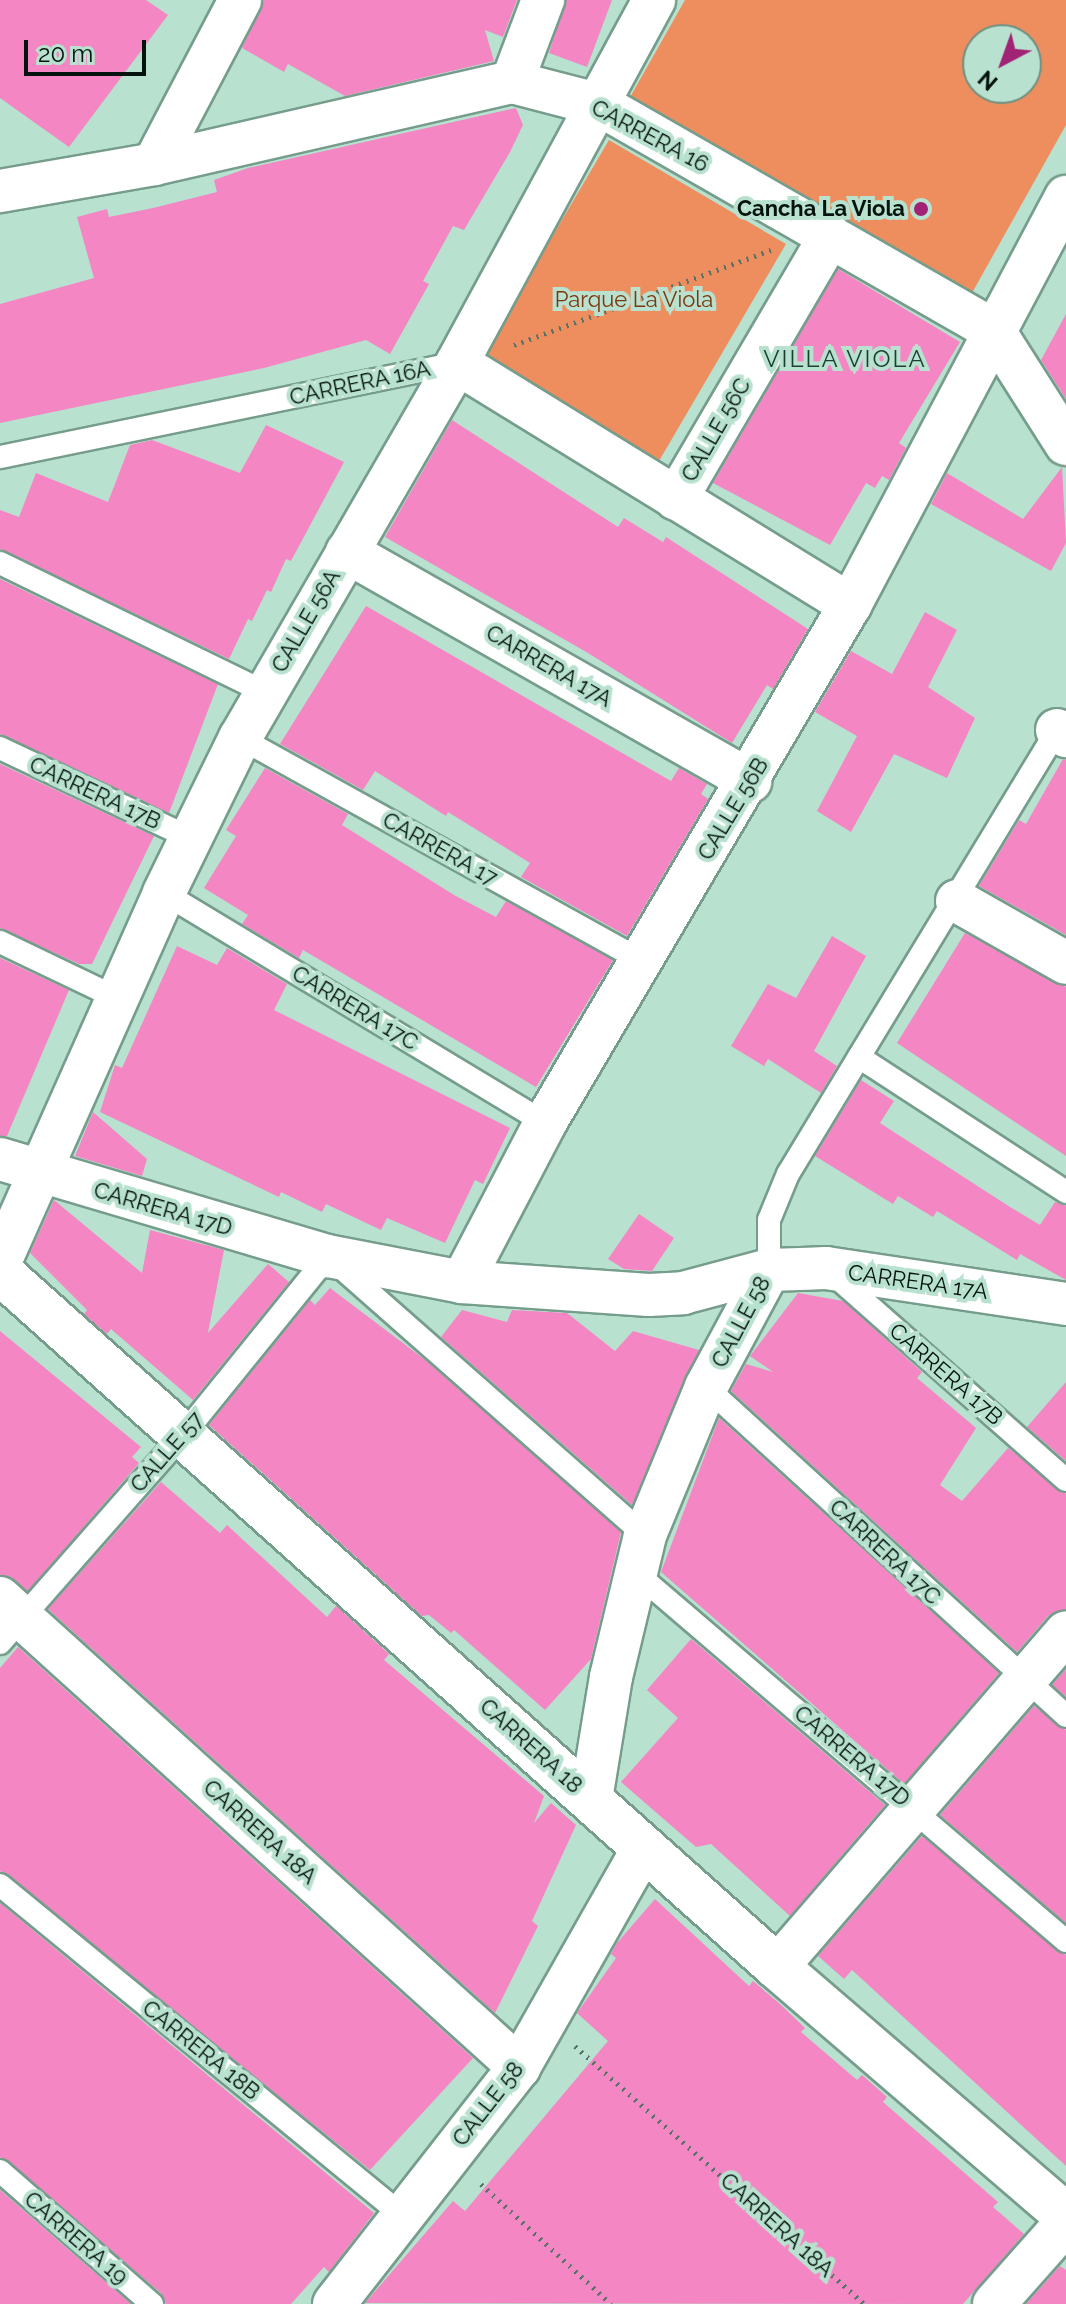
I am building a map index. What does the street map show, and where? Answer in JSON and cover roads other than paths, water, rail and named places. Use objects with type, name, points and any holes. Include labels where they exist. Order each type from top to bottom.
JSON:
[{"type":"street","points":[[154,164],[240,0]]},
{"type":"street","points":[[512,82],[543,0]]},
{"type":"street","name":"CALLE 56A","points":[[0,1262],[164,893],[240,738],[457,363],[600,105],[654,0]]},
{"type":"street","name":"CARRERA 16","points":[[0,191],[154,164],[512,82],[600,105],[994,331],[1066,444]]},
{"type":"street","points":[[994,331],[1066,197]]},
{"type":"street","name":"CALLE 56C","points":[[676,499],[830,236]]},
{"type":"street","name":"CALLE 56B","points":[[462,1282],[545,1123],[750,781],[850,605],[994,331]]},
{"type":"street","name":"CARRERA 16A","points":[[457,363],[850,605]]},
{"type":"street","name":"CARRERA 17A","points":[[347,552],[750,781]]},
{"type":"street","points":[[957,901],[1066,963]]},
{"type":"street","name":"CARRERA 17D","points":[[0,1159],[40,1174],[328,1256],[462,1282]]},
{"type":"street","name":"CARRERA 17A","points":[[769,1270],[826,1268],[1066,1304]]},
{"type":"street","points":[[462,1282],[649,1295],[724,1285],[769,1270]]},
{"type":"street","name":"CALLE 58","points":[[591,1799],[611,1677],[641,1554],[706,1387],[769,1270]]},
{"type":"street","name":"CARRERA 18","points":[[0,1272],[777,1967],[1066,2216]]},
{"type":"street","name":"CARRERA 18A","points":[[7,1619],[519,2067]]},
{"type":"street","points":[[777,1967],[1066,1632]]},
{"type":"street","name":"CALLE 58","points":[[334,2304],[448,2154],[519,2067],[644,1847]]},
{"type":"street","points":[[994,2304],[1066,2223]]},
{"type":"lane","name":"CARRERA 16A","points":[[0,457],[457,363]]},
{"type":"lane","points":[[0,563],[265,692]]},
{"type":"lane","name":"CALLE 58","points":[[769,1270],[769,1220],[788,1174],[1063,727]]},
{"type":"lane","name":"CARRERA 17","points":[[240,738],[641,960]]},
{"type":"lane","name":"CARRERA 17B","points":[[0,748],[190,838]]},
{"type":"lane","name":"CARRERA 17C","points":[[164,893],[545,1123]]},
{"type":"lane","points":[[0,942],[117,998]]},
{"type":"lane","points":[[859,1057],[1066,1192]]},
{"type":"lane","name":"CALLE 57","points":[[7,1619],[183,1435],[328,1256]]},
{"type":"lane","name":"CARRERA 17D","points":[[328,1256],[914,1808],[1066,1941]]},
{"type":"lane","name":"CARRERA 17B","points":[[826,1268],[1066,1480]]},
{"type":"lane","name":"CARRERA 17C","points":[[706,1387],[1066,1716]]},
{"type":"lane","name":"CARRERA 18B","points":[[0,1885],[402,2215]]},
{"type":"lane","name":"CARRERA 19","points":[[0,2171],[152,2304]]},
{"type":"place","name":"Cancha La Viola","points":[[921,209]]},
{"type":"district","name":"VILLA VIOLA","points":[[845,359]]},
{"type":"park label","name":"Parque La Viola","points":[[634,300]]}]
